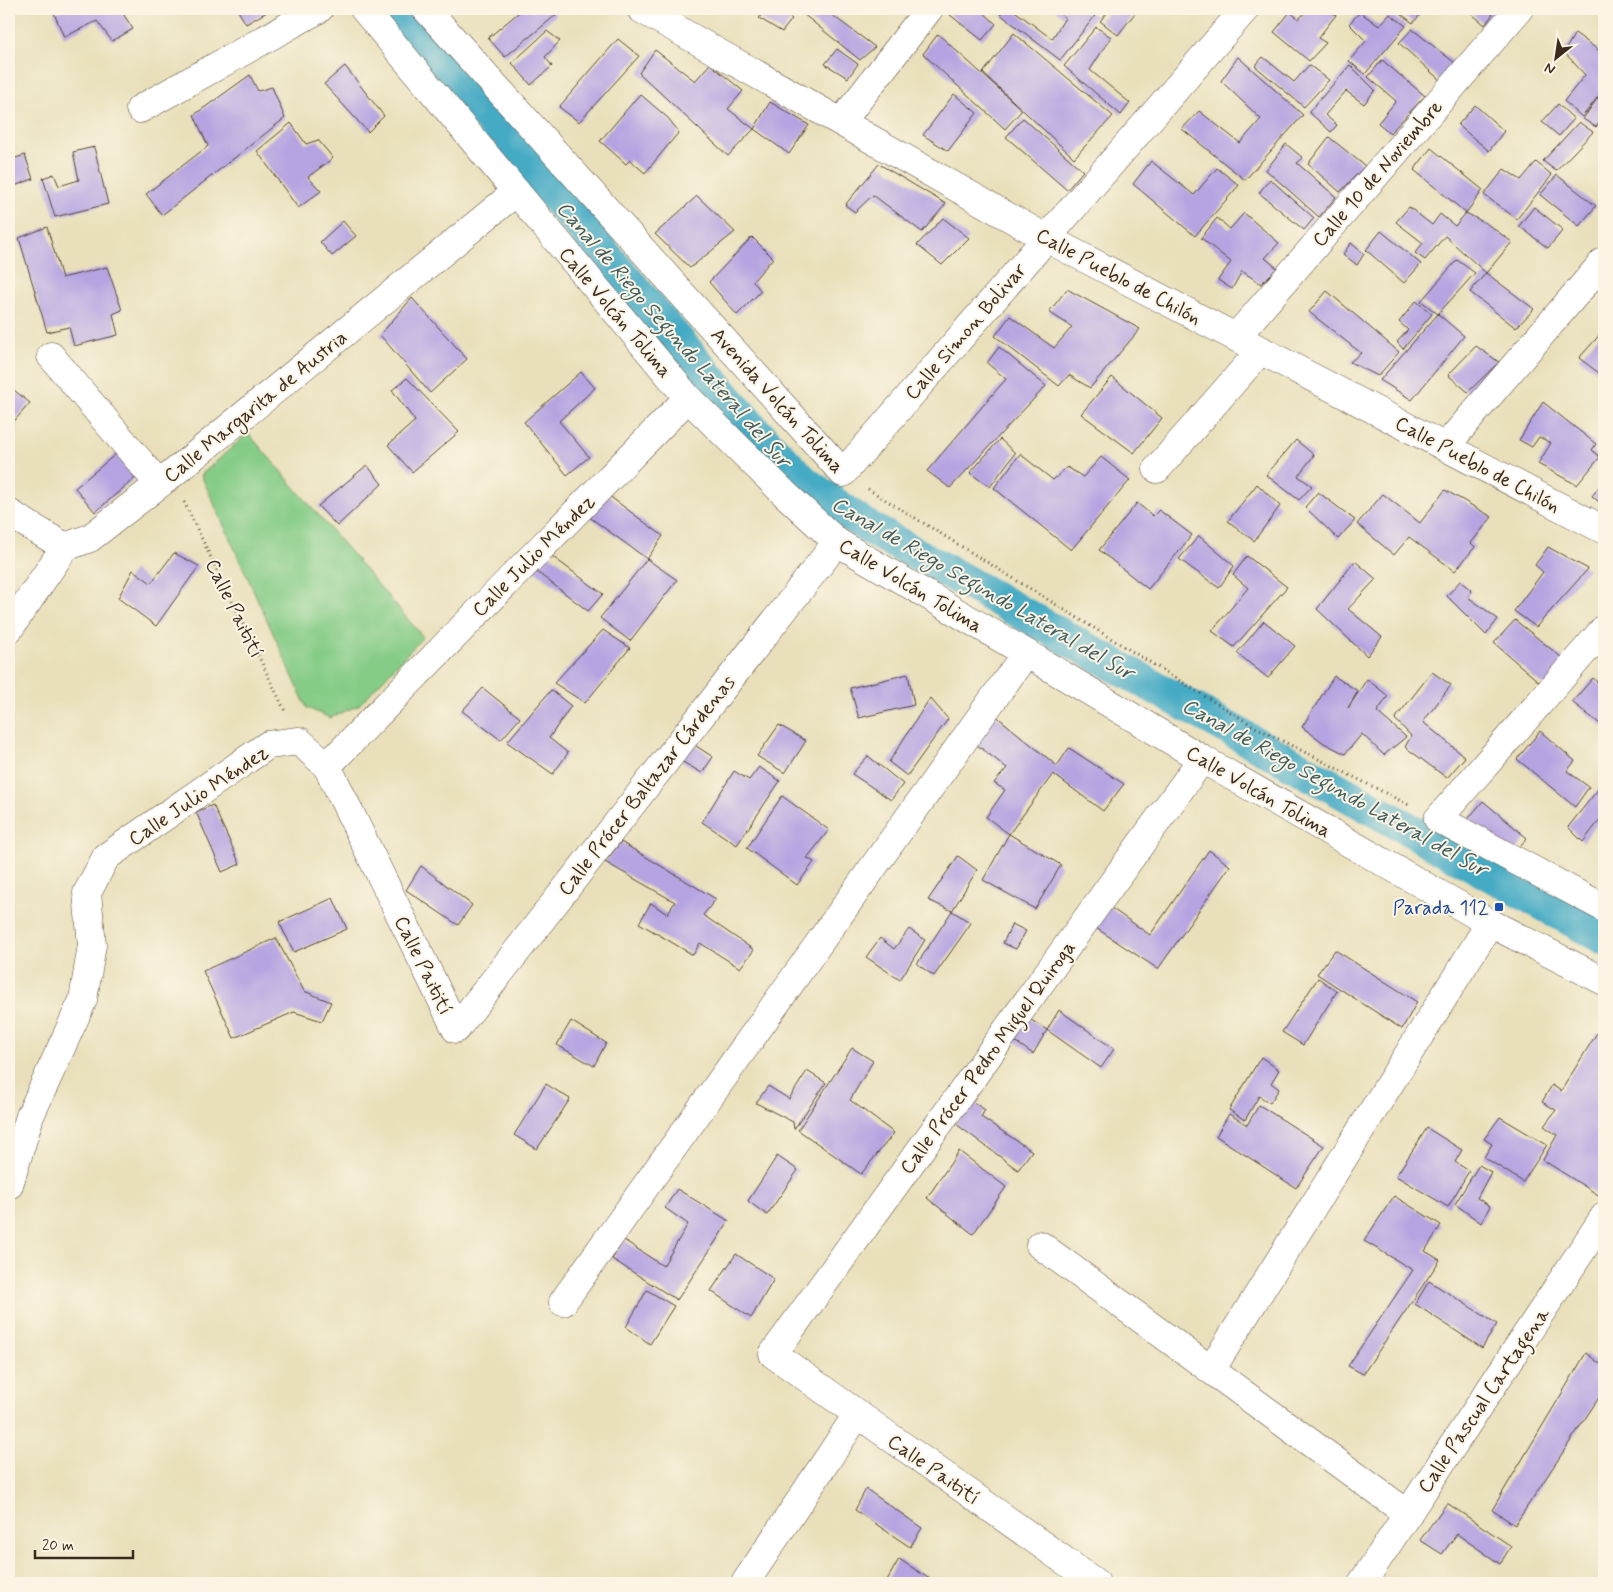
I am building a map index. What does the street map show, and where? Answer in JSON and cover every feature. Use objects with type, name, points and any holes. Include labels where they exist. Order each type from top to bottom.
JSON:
[{"type":"street","points":[[140,109],[319,9]]},
{"type":"street","name":"Calle Volcán Tolima","points":[[364,9],[688,398],[784,493],[837,542],[1202,759],[1490,923],[1604,981]]},
{"type":"street","name":"Avenida Volcán Tolima","points":[[426,9],[843,474]]},
{"type":"street","name":"Calle Pueblo de Chilón","points":[[641,9],[1046,238],[1604,530]]},
{"type":"street","points":[[842,121],[929,9]]},
{"type":"street","name":"Calle Simon Bolivar","points":[[843,474],[1245,9]]},
{"type":"street","name":"Calle 10 de Noviembre","points":[[1236,337],[1519,9]]},
{"type":"street","name":"Calle Margarita de Austria","points":[[64,547],[90,538],[165,480],[516,192]]},
{"type":"street","points":[[1445,447],[1604,262]]},
{"type":"street","points":[[1157,469],[1260,350]]},
{"type":"street","points":[[51,356],[165,480]]},
{"type":"street","name":"Calle Julio Méndez","points":[[327,766],[688,398]]},
{"type":"street","points":[[9,513],[64,547],[9,629]]},
{"type":"street","name":"Calle Prócer Baltazar Cárdenas","points":[[456,1029],[837,542]]},
{"type":"street","points":[[1604,629],[1438,819],[1604,908]]},
{"type":"street","points":[[563,1302],[1026,653]]},
{"type":"street","points":[[299,741],[327,766]]},
{"type":"street","name":"Calle Julio Méndez","points":[[9,1186],[19,1117],[83,1000],[92,945],[87,893],[106,857],[268,745],[299,741]]},
{"type":"street","name":"Calle Prócer Pedro Miguel Quiroga","points":[[773,1354],[1202,759]]},
{"type":"street","name":"Calle Paitití","points":[[327,766],[456,1029]]},
{"type":"street","points":[[1211,1370],[1490,923]]},
{"type":"street","name":"Calle Pascual Cartagena","points":[[1362,1583],[1604,1217]]},
{"type":"street","points":[[1040,1245],[1408,1514]]},
{"type":"street","name":"Calle Paitití","points":[[773,1354],[1096,1583]]},
{"type":"street","points":[[745,1583],[857,1415]]},
{"type":"path","name":"Avenida Volcán Tolima","points":[[843,474],[1255,727],[1438,819]]},
{"type":"path","name":"Calle Paitití","points":[[165,480],[299,741]]},
{"type":"green space","points":[[248,433],[423,637],[359,705],[330,718],[307,708],[201,475]]},
{"type":"building","points":[[64,9],[120,9],[133,29],[112,41],[97,21],[64,37],[54,13]]},
{"type":"building","points":[[237,9],[272,9],[246,24]]},
{"type":"building","points":[[523,9],[550,9],[556,15],[505,57],[488,38]]},
{"type":"building","points":[[766,9],[778,9],[792,19],[782,32],[759,18]]},
{"type":"building","points":[[797,9],[824,9],[875,47],[860,60]]},
{"type":"building","points":[[955,9],[980,9],[996,24],[982,40],[950,15]]},
{"type":"building","points":[[1005,9],[1012,9],[1052,39],[1065,18],[1055,9],[1087,9],[1095,16],[1060,60],[1000,14]]},
{"type":"building","points":[[1111,9],[1138,9],[1118,35],[1100,21]]},
{"type":"building","points":[[1308,9],[1328,9],[1336,15],[1318,38],[1326,43],[1309,61],[1274,32],[1290,12],[1299,19]]},
{"type":"building","points":[[1406,9],[1425,9],[1413,23],[1401,14]]},
{"type":"building","points":[[1466,9],[1487,9],[1493,14],[1485,25]]},
{"type":"building","points":[[1360,12],[1379,26],[1390,14],[1406,26],[1365,74],[1349,61],[1366,41],[1349,24]]},
{"type":"building","points":[[1096,27],[1111,37],[1090,70],[1130,103],[1121,115],[1064,66]]},
{"type":"building","points":[[1412,29],[1455,63],[1441,81],[1399,43]]},
{"type":"building","points":[[547,31],[560,41],[545,57],[552,66],[531,85],[512,63]]},
{"type":"building","points":[[1014,33],[1113,116],[1074,158],[983,73]]},
{"type":"building","points":[[1575,33],[1601,52],[1604,49],[1604,116],[1596,127],[1583,119],[1601,93],[1582,117],[1564,101],[1585,75],[1564,52]]},
{"type":"building","points":[[938,34],[1022,110],[1005,129],[923,54]]},
{"type":"building","points":[[618,39],[639,56],[579,122],[559,107]]},
{"type":"building","points":[[837,49],[858,64],[848,78],[825,64]]},
{"type":"building","points":[[655,50],[695,81],[710,64],[743,91],[728,109],[754,129],[728,156],[639,73]]},
{"type":"building","points":[[1238,57],[1303,115],[1245,180],[1182,129],[1199,111],[1240,143],[1261,119],[1221,81]]},
{"type":"building","points":[[1263,57],[1294,82],[1309,65],[1329,80],[1304,107],[1255,66]]},
{"type":"building","points":[[1382,60],[1425,96],[1390,133],[1378,123],[1396,101],[1368,77]]},
{"type":"building","points":[[1350,65],[1375,90],[1364,104],[1346,91],[1325,115],[1337,125],[1331,132],[1309,112]]},
{"type":"building","points":[[345,66],[384,116],[368,132],[324,84]]},
{"type":"building","points":[[250,75],[258,91],[272,87],[285,118],[162,215],[146,194],[208,146],[194,115]]},
{"type":"building","points":[[640,94],[668,118],[679,132],[645,173],[630,160],[626,164],[600,141]]},
{"type":"building","points":[[954,94],[977,113],[948,151],[923,135]]},
{"type":"building","points":[[770,102],[809,125],[789,154],[754,129]]},
{"type":"building","points":[[1558,104],[1574,119],[1559,136],[1542,122]]},
{"type":"building","points":[[1475,105],[1504,131],[1489,151],[1458,125]]},
{"type":"building","points":[[1023,118],[1083,171],[1067,190],[1006,137]]},
{"type":"building","points":[[1579,122],[1593,132],[1556,171],[1543,161]]},
{"type":"building","points":[[291,123],[306,144],[318,140],[333,158],[308,177],[321,191],[298,208],[257,151]]},
{"type":"building","points":[[1329,137],[1365,166],[1340,192],[1308,164]]},
{"type":"building","points":[[1286,144],[1303,158],[1297,163],[1336,197],[1319,217],[1266,170]]},
{"type":"building","points":[[94,147],[108,204],[55,217],[43,178],[54,174],[59,186],[79,180],[73,152]]},
{"type":"building","points":[[1431,148],[1483,190],[1466,213],[1414,170]]},
{"type":"building","points":[[25,155],[33,179],[9,188],[9,160]]},
{"type":"building","points":[[1151,161],[1194,195],[1217,168],[1239,185],[1195,236],[1133,184]]},
{"type":"building","points":[[1536,162],[1552,175],[1517,219],[1484,195],[1504,169],[1521,180]]},
{"type":"building","points":[[879,164],[946,204],[922,232],[873,195],[855,212],[845,205]]},
{"type":"building","points":[[1557,175],[1596,206],[1579,226],[1540,195]]},
{"type":"building","points":[[1270,179],[1314,218],[1304,230],[1259,193]]},
{"type":"building","points":[[697,196],[735,232],[690,268],[655,234]]},
{"type":"building","points":[[1409,207],[1432,225],[1440,214],[1455,226],[1466,213],[1487,224],[1512,242],[1486,273],[1445,236],[1425,260],[1415,253],[1423,243],[1396,222]]},
{"type":"building","points":[[1534,207],[1563,230],[1548,248],[1519,226]]},
{"type":"building","points":[[1244,213],[1279,243],[1265,258],[1277,268],[1261,284],[1242,271],[1232,289],[1218,280],[1231,262],[1201,238],[1217,218],[1230,229]]},
{"type":"building","points":[[943,218],[969,238],[942,265],[917,245]]},
{"type":"building","points":[[343,221],[356,236],[332,256],[320,242]]},
{"type":"building","points":[[47,227],[62,278],[107,267],[122,310],[113,314],[118,335],[74,346],[69,327],[47,332],[19,238]]},
{"type":"building","points":[[1381,231],[1421,264],[1404,283],[1366,250]]},
{"type":"building","points":[[752,237],[773,258],[753,281],[761,291],[737,315],[709,282]]},
{"type":"building","points":[[1351,243],[1364,254],[1357,265],[1343,254]]},
{"type":"building","points":[[1457,260],[1475,273],[1438,314],[1421,301]]},
{"type":"building","points":[[1486,273],[1534,309],[1516,328],[1470,292]]},
{"type":"building","points":[[1067,289],[1140,329],[1090,388],[1069,375],[1059,386],[995,336],[1010,316],[1054,348],[1072,327],[1049,312]]},
{"type":"building","points":[[1327,291],[1399,352],[1378,376],[1350,362],[1361,353],[1309,312]]},
{"type":"building","points":[[412,298],[467,359],[430,393],[380,335]]},
{"type":"building","points":[[1416,301],[1432,314],[1403,349],[1397,342],[1408,330],[1399,322]]},
{"type":"building","points":[[1438,314],[1464,336],[1412,400],[1380,380]]},
{"type":"building","points":[[1604,330],[1604,377],[1579,358]]},
{"type":"building","points":[[1476,346],[1499,362],[1468,392],[1448,375]]},
{"type":"building","points":[[999,347],[1046,386],[950,488],[927,471],[1006,379],[987,363]]},
{"type":"building","points":[[581,372],[595,388],[559,421],[589,457],[567,475],[524,422]]},
{"type":"building","points":[[1112,377],[1162,418],[1134,453],[1081,414]]},
{"type":"building","points":[[407,378],[459,432],[412,472],[388,445],[415,421],[392,390]]},
{"type":"building","points":[[9,386],[30,403],[9,427]]},
{"type":"building","points":[[1543,402],[1596,444],[1592,450],[1600,457],[1577,485],[1538,464],[1551,443],[1539,437],[1532,447],[1519,440]]},
{"type":"building","points":[[1000,439],[1015,453],[990,487],[970,473]]},
{"type":"building","points":[[1296,440],[1314,455],[1298,476],[1312,486],[1299,500],[1266,475]]},
{"type":"building","points":[[117,453],[135,478],[95,512],[75,488]]},
{"type":"building","points":[[1020,454],[1053,480],[1067,467],[1083,477],[1101,457],[1130,480],[1071,550],[994,488]]},
{"type":"building","points":[[367,465],[382,484],[337,526],[318,506]]},
{"type":"building","points":[[1604,481],[1604,506],[1592,496]]},
{"type":"building","points":[[1257,484],[1280,506],[1254,541],[1228,521]]},
{"type":"building","points":[[1445,490],[1492,517],[1471,543],[1475,547],[1455,571],[1409,537],[1394,555],[1357,524],[1383,494],[1420,523]]},
{"type":"building","points":[[1318,492],[1355,520],[1338,539],[1305,507]]},
{"type":"building","points":[[608,495],[663,536],[647,559],[588,516]]},
{"type":"building","points":[[1137,503],[1153,516],[1159,510],[1192,535],[1148,589],[1099,550]]},
{"type":"building","points":[[1199,536],[1234,566],[1219,588],[1179,559]]},
{"type":"building","points":[[1548,547],[1588,569],[1536,627],[1514,611],[1543,572],[1535,565]]},
{"type":"building","points":[[545,551],[603,594],[588,611],[533,569]]},
{"type":"building","points":[[174,553],[199,566],[156,626],[118,598],[133,570],[151,583]]},
{"type":"building","points":[[1247,556],[1287,587],[1234,647],[1212,631],[1248,588],[1233,575]]},
{"type":"building","points":[[647,559],[677,580],[630,641],[600,618]]},
{"type":"building","points":[[1355,561],[1376,579],[1348,609],[1382,637],[1367,656],[1317,609]]},
{"type":"building","points":[[1460,581],[1472,591],[1468,597],[1498,619],[1486,635],[1447,596]]},
{"type":"building","points":[[1515,620],[1566,661],[1545,687],[1494,643]]},
{"type":"building","points":[[1264,621],[1295,646],[1268,678],[1237,653]]},
{"type":"building","points":[[603,630],[630,648],[585,703],[554,683]]},
{"type":"building","points":[[1432,672],[1451,685],[1423,722],[1465,757],[1447,778],[1405,747],[1411,736],[1395,719]]},
{"type":"building","points":[[908,674],[914,705],[859,718],[850,688]]},
{"type":"building","points":[[1334,676],[1358,691],[1348,708],[1367,679],[1388,696],[1377,712],[1406,737],[1384,755],[1362,734],[1345,754],[1324,743],[1302,727]]},
{"type":"building","points":[[1593,678],[1604,688],[1604,727],[1572,702]]},
{"type":"building","points":[[483,688],[520,718],[501,740],[462,711]]},
{"type":"building","points":[[551,690],[571,706],[549,738],[568,753],[553,774],[507,742]]},
{"type":"building","points":[[930,698],[948,719],[907,776],[889,762]]},
{"type":"building","points":[[995,715],[1057,766],[1069,748],[1124,784],[1103,811],[1053,774],[1009,834],[986,817],[1005,790],[994,783],[1007,768],[973,742]]},
{"type":"building","points":[[779,725],[806,741],[785,773],[757,756]]},
{"type":"building","points":[[1540,731],[1575,761],[1567,771],[1589,787],[1575,807],[1517,759]]},
{"type":"building","points":[[693,744],[713,757],[702,773],[681,761]]},
{"type":"building","points":[[868,756],[903,784],[891,800],[852,774]]},
{"type":"building","points":[[759,767],[780,781],[737,845],[702,822],[734,771],[749,780]]},
{"type":"building","points":[[1604,782],[1604,814],[1583,842],[1568,827]]},
{"type":"building","points":[[782,796],[829,830],[807,858],[814,862],[797,885],[747,848]]},
{"type":"building","points":[[1483,801],[1527,838],[1513,854],[1468,819]]},
{"type":"building","points":[[213,805],[240,864],[222,872],[196,812]]},
{"type":"building","points":[[1009,834],[1061,865],[1035,909],[983,880]]},
{"type":"building","points":[[621,842],[716,899],[703,915],[754,950],[740,968],[700,943],[693,955],[639,923],[651,903],[667,914],[675,902],[605,862]]},
{"type":"building","points":[[1209,850],[1230,866],[1158,969],[1090,924],[1104,903],[1150,935]]},
{"type":"building","points":[[958,856],[977,870],[952,911],[928,900]]},
{"type":"building","points":[[421,866],[472,905],[458,925],[406,890]]},
{"type":"building","points":[[333,898],[347,929],[294,952],[279,922]]},
{"type":"building","points":[[952,911],[971,923],[934,976],[917,964]]},
{"type":"building","points":[[1012,924],[1026,931],[1016,949],[1003,943]]},
{"type":"building","points":[[909,929],[925,940],[900,980],[866,957],[880,938],[894,949]]},
{"type":"building","points":[[276,938],[304,991],[331,1002],[322,1021],[294,1012],[234,1038],[203,971]]},
{"type":"building","points":[[1335,950],[1417,1002],[1402,1029],[1317,974]]},
{"type":"building","points":[[1318,978],[1337,991],[1303,1045],[1282,1032]]},
{"type":"building","points":[[1059,1010],[1114,1049],[1101,1068],[1047,1030]]},
{"type":"building","points":[[1028,1018],[1047,1030],[1033,1054],[1013,1040]]},
{"type":"building","points":[[571,1021],[606,1043],[594,1066],[557,1045]]},
{"type":"building","points":[[1597,1033],[1604,1037],[1603,1198],[1543,1160],[1557,1135],[1544,1126],[1556,1110],[1542,1102],[1552,1085],[1561,1091]]},
{"type":"building","points":[[852,1048],[873,1061],[850,1100],[894,1133],[861,1174],[798,1130]]},
{"type":"building","points":[[1261,1057],[1279,1070],[1271,1083],[1279,1089],[1270,1103],[1259,1096],[1245,1120],[1229,1110]]},
{"type":"building","points":[[807,1071],[826,1083],[794,1129],[793,1122],[756,1103],[768,1086],[789,1099]]},
{"type":"building","points":[[546,1084],[570,1099],[537,1149],[514,1135]]},
{"type":"building","points":[[970,1100],[985,1110],[981,1117],[1032,1151],[1018,1170],[956,1124]]},
{"type":"building","points":[[1259,1105],[1324,1146],[1296,1188],[1216,1136],[1229,1114],[1247,1125]]},
{"type":"building","points":[[1500,1117],[1547,1145],[1523,1182],[1484,1157],[1492,1144],[1484,1139]]},
{"type":"building","points":[[1427,1128],[1462,1150],[1455,1162],[1469,1171],[1448,1207],[1396,1176]]},
{"type":"building","points":[[959,1151],[1006,1187],[973,1234],[927,1198]]},
{"type":"building","points":[[777,1156],[798,1170],[767,1215],[748,1201]]},
{"type":"building","points":[[1479,1165],[1491,1172],[1477,1198],[1490,1206],[1481,1223],[1455,1204]]},
{"type":"building","points":[[677,1189],[729,1221],[677,1300],[612,1259],[624,1240],[663,1266],[688,1224],[665,1208]]},
{"type":"building","points":[[1394,1196],[1441,1225],[1425,1251],[1440,1260],[1363,1374],[1348,1366],[1413,1270],[1364,1241]]},
{"type":"building","points":[[736,1254],[774,1279],[751,1318],[711,1291]]},
{"type":"building","points":[[1429,1281],[1497,1324],[1482,1348],[1415,1304]]},
{"type":"building","points":[[647,1290],[674,1306],[650,1344],[626,1327]]},
{"type":"building","points":[[1586,1353],[1604,1367],[1604,1390],[1515,1525],[1492,1510]]},
{"type":"building","points":[[866,1489],[922,1528],[910,1547],[855,1510]]},
{"type":"building","points":[[1447,1503],[1511,1546],[1500,1564],[1457,1534],[1442,1554],[1420,1540]]},
{"type":"building","points":[[899,1559],[936,1583],[886,1582]]},
{"type":"waterway","name":"Canal de Riego Segundo Lateral del Sur","points":[[396,9],[752,428],[804,482],[866,526],[1604,938]]},
{"type":"place","name":"Parada 112","points":[[1499,907]]}]
